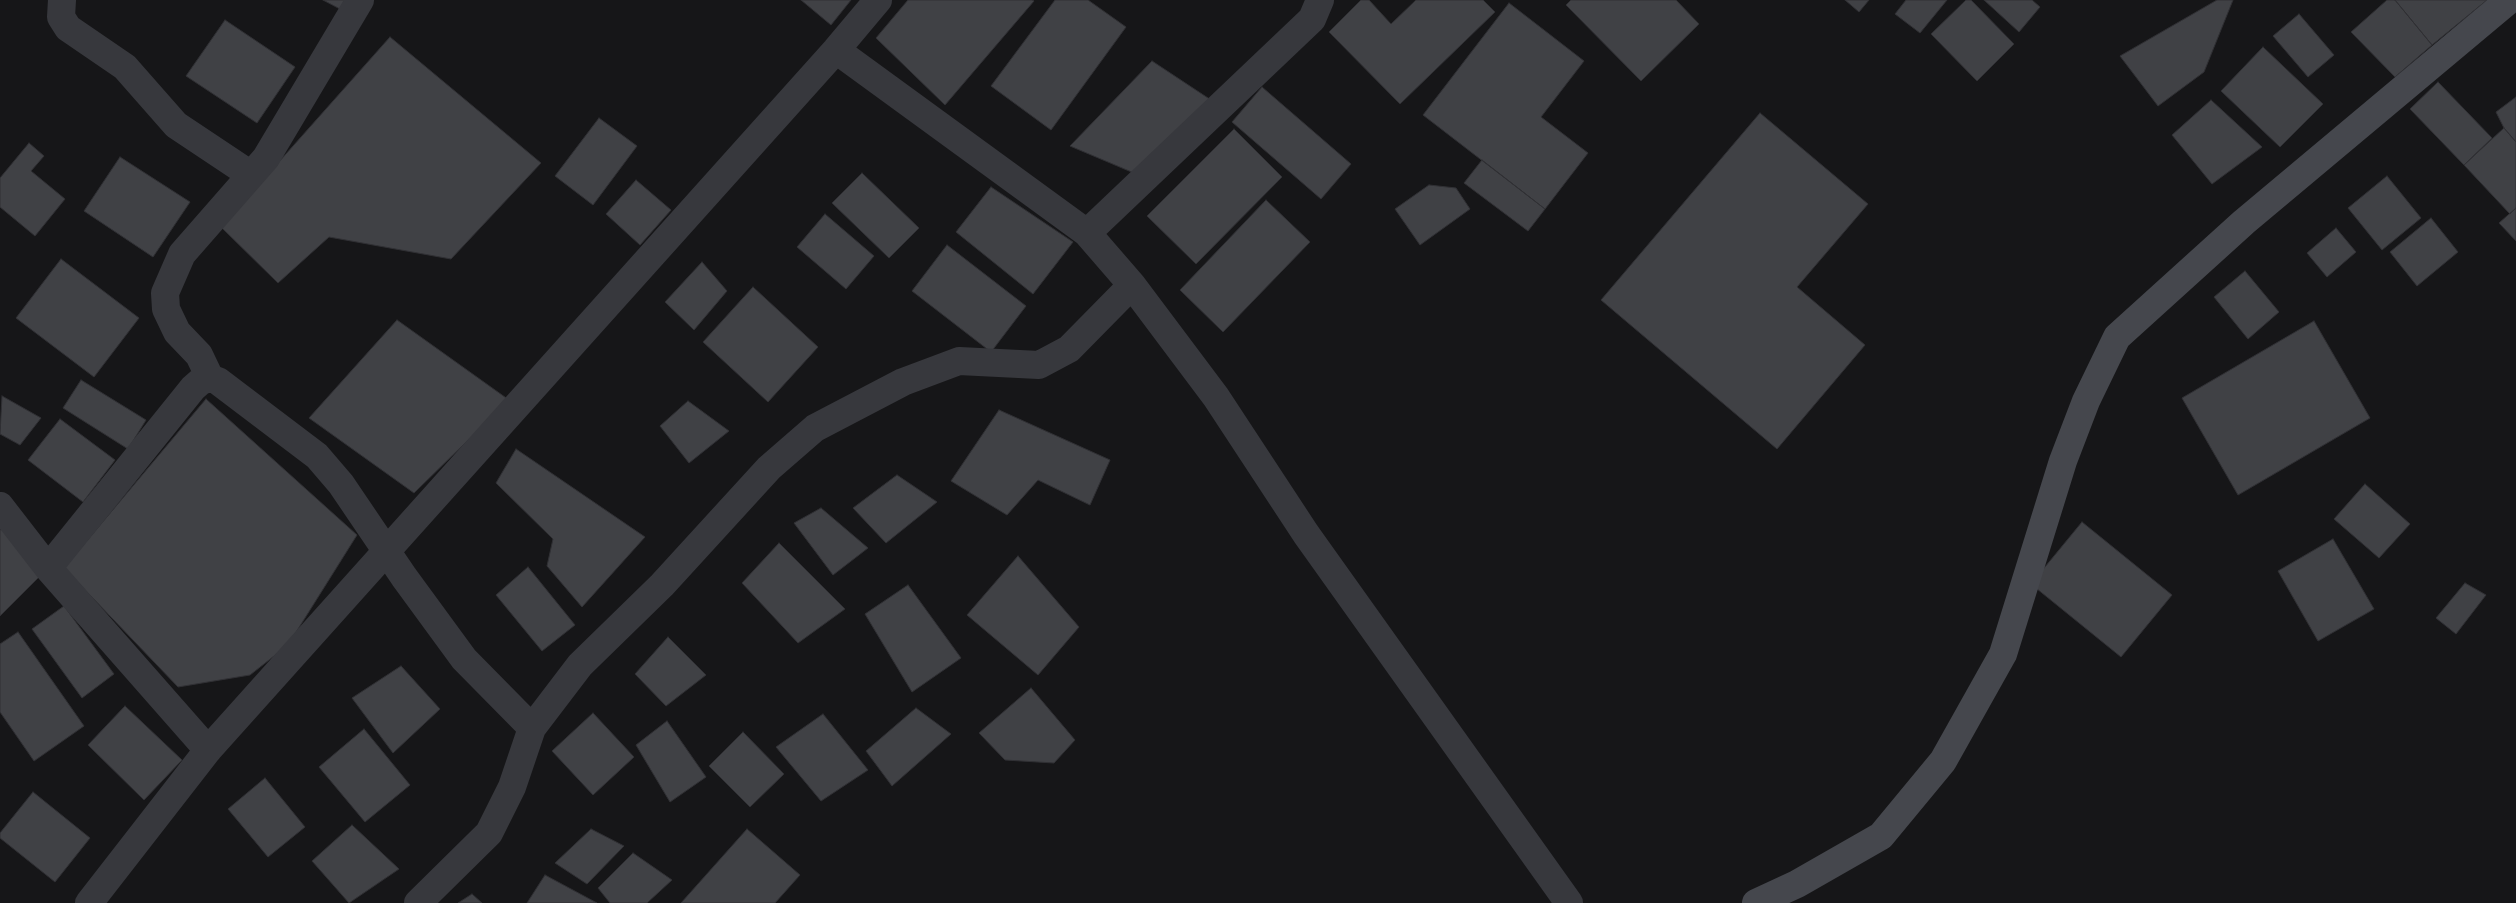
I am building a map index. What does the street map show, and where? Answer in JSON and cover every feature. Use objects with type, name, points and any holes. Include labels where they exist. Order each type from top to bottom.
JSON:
[{"type":"street","points":[[62,0],[61,17],[68,28],[124,67],[176,125],[251,175]]},
{"type":"street","points":[[360,0],[266,158],[182,254],[165,293],[166,309],[177,332],[199,355],[210,378],[231,391],[317,456],[341,484],[464,659],[532,728]]},
{"type":"street","points":[[89,903],[208,750],[836,50],[878,0]]},
{"type":"street","points":[[1087,233],[1312,19],[1320,0]]},
{"type":"street","points":[[1756,903],[1797,884],[1881,836],[1943,761],[2003,654],[2063,461],[2086,401],[2117,338],[2244,222],[2509,0]]},
{"type":"street","points":[[836,50],[1087,233],[1132,285],[1216,397],[1306,534],[1569,903]]},
{"type":"street","points":[[418,903],[489,833],[512,787],[532,728],[580,665],[662,585],[769,468],[815,428],[903,382],[959,361],[1039,365],[1069,348],[1132,285]]},
{"type":"street","points":[[48,568],[193,388],[201,381],[210,378]]},
{"type":"street","points":[[0,506],[48,568],[208,750]]},
{"type":"building","points":[[323,0],[345,0],[340,9]]},
{"type":"building","points":[[801,0],[851,0],[831,25]]},
{"type":"building","points":[[908,0],[1034,1],[945,105],[876,38]]},
{"type":"building","points":[[1055,0],[1088,0],[1126,27],[1051,130],[991,86]]},
{"type":"building","points":[[1361,0],[1369,0],[1391,24],[1416,0],[1483,0],[1495,12],[1400,104],[1329,32]]},
{"type":"building","points":[[1571,0],[1676,0],[1699,24],[1641,81],[1566,5]]},
{"type":"building","points":[[1845,0],[1869,0],[1859,12]]},
{"type":"building","points":[[1906,0],[1947,0],[1920,33],[1895,14]]},
{"type":"building","points":[[1966,0],[1971,0],[2014,44],[1977,81],[1931,34]]},
{"type":"building","points":[[1984,0],[2032,0],[2040,7],[2019,32]]},
{"type":"building","points":[[2217,0],[2233,0],[2204,72],[2158,106],[2120,56]]},
{"type":"building","points":[[2387,0],[2395,0],[2432,45],[2395,77],[2351,32]]},
{"type":"building","points":[[2395,0],[2487,0],[2432,45]]},
{"type":"building","points":[[1509,3],[1584,61],[1541,117],[1588,153],[1545,209],[1423,115]]},
{"type":"building","points":[[2299,14],[2334,55],[2308,77],[2273,36]]},
{"type":"building","points":[[225,20],[295,67],[257,123],[186,76]]},
{"type":"building","points":[[390,37],[541,163],[451,259],[329,237],[278,283],[221,227]]},
{"type":"building","points":[[2263,47],[2323,104],[2280,147],[2221,91]]},
{"type":"building","points":[[1152,61],[1211,100],[1134,173],[1070,146]]},
{"type":"building","points":[[2438,82],[2492,138],[2464,165],[2410,109]]},
{"type":"building","points":[[1262,87],[1351,164],[1321,199],[1232,122]]},
{"type":"building","points":[[2516,97],[2516,142],[2504,128],[2496,112]]},
{"type":"building","points":[[2211,100],[2262,147],[2212,184],[2172,135]]},
{"type":"building","points":[[1760,113],[1868,204],[1797,287],[1865,345],[1777,449],[1601,300]]},
{"type":"building","points":[[599,118],[637,146],[593,205],[555,176]]},
{"type":"building","points":[[2504,128],[2516,142],[2516,208],[2510,214],[2464,165]]},
{"type":"building","points":[[1234,129],[1282,177],[1196,264],[1147,216]]},
{"type":"building","points":[[29,143],[44,156],[31,171],[65,199],[35,236],[0,207],[0,178]]},
{"type":"building","points":[[120,157],[190,202],[153,257],[84,211]]},
{"type":"building","points":[[1482,160],[1545,209],[1528,231],[1464,183]]},
{"type":"building","points":[[862,173],[919,228],[889,258],[832,203]]},
{"type":"building","points":[[2387,176],[2421,218],[2382,250],[2348,208]]},
{"type":"building","points":[[636,180],[671,210],[640,245],[606,214]]},
{"type":"building","points":[[1429,185],[1456,188],[1470,209],[1420,245],[1395,209]]},
{"type":"building","points":[[991,187],[1073,242],[1033,294],[956,232]]},
{"type":"building","points":[[1266,200],[1310,242],[1223,332],[1180,290]]},
{"type":"building","points":[[2516,208],[2516,241],[2499,223]]},
{"type":"building","points":[[825,214],[874,256],[846,289],[797,247]]},
{"type":"building","points":[[2431,218],[2458,252],[2417,286],[2390,252]]},
{"type":"building","points":[[2336,228],[2356,252],[2327,277],[2307,253]]},
{"type":"building","points":[[947,245],[1026,306],[991,352],[912,291]]},
{"type":"building","points":[[61,259],[139,318],[94,377],[16,318]]},
{"type":"building","points":[[702,262],[727,291],[694,330],[665,302]]},
{"type":"building","points":[[2245,271],[2279,312],[2248,339],[2214,297]]},
{"type":"building","points":[[753,287],[818,347],[768,402],[703,342]]},
{"type":"building","points":[[397,320],[509,400],[414,493],[309,418]]},
{"type":"building","points":[[2314,321],[2370,418],[2238,495],[2182,398]]},
{"type":"building","points":[[81,380],[146,420],[128,449],[63,408]]},
{"type":"building","points":[[2,396],[41,418],[20,445],[0,434]]},
{"type":"building","points":[[206,399],[357,535],[288,645],[250,675],[178,687],[64,568]]},
{"type":"building","points":[[688,401],[729,431],[689,463],[660,426]]},
{"type":"building","points":[[999,410],[1110,460],[1090,505],[1038,480],[1007,515],[951,481]]},
{"type":"building","points":[[60,419],[115,460],[83,502],[28,460]]},
{"type":"building","points":[[516,449],[645,537],[582,607],[547,566],[553,539],[496,483]]},
{"type":"building","points":[[897,475],[937,502],[886,543],[853,508]]},
{"type":"building","points":[[2365,484],[2410,524],[2379,558],[2334,519]]},
{"type":"building","points":[[821,508],[868,548],[833,575],[794,523]]},
{"type":"building","points":[[2082,522],[2172,595],[2121,657],[2031,584]]},
{"type":"building","points":[[4,528],[40,576],[0,616],[0,530]]},
{"type":"building","points":[[2333,539],[2374,609],[2318,641],[2278,571]]},
{"type":"building","points":[[779,543],[845,609],[798,643],[742,583]]},
{"type":"building","points":[[1018,556],[1079,627],[1038,675],[967,615]]},
{"type":"building","points":[[528,567],[575,625],[542,651],[496,595]]},
{"type":"building","points":[[2465,583],[2486,595],[2456,634],[2436,618]]},
{"type":"building","points":[[908,585],[961,658],[912,692],[865,614]]},
{"type":"building","points":[[64,606],[114,674],[82,698],[32,629]]},
{"type":"building","points":[[18,632],[84,726],[34,761],[0,712],[0,644]]},
{"type":"building","points":[[668,637],[706,675],[666,706],[635,674]]},
{"type":"building","points":[[401,666],[440,709],[393,753],[352,698]]},
{"type":"building","points":[[1031,688],[1075,740],[1054,763],[1005,760],[979,733]]},
{"type":"building","points":[[125,706],[182,760],[144,800],[88,745]]},
{"type":"building","points":[[916,708],[951,734],[892,786],[866,751]]},
{"type":"building","points":[[593,713],[634,757],[593,795],[552,751]]},
{"type":"building","points":[[823,714],[868,770],[821,801],[776,747]]},
{"type":"building","points":[[667,721],[706,777],[670,802],[636,745]]},
{"type":"building","points":[[364,729],[410,785],[365,822],[319,767]]},
{"type":"building","points":[[743,732],[784,774],[750,807],[709,766]]},
{"type":"building","points":[[265,778],[305,827],[268,857],[228,809]]},
{"type":"building","points":[[33,792],[90,838],[55,882],[0,838],[0,833]]},
{"type":"building","points":[[352,825],[399,869],[349,903],[312,861]]},
{"type":"building","points":[[591,829],[624,846],[587,884],[555,863]]},
{"type":"building","points":[[747,829],[800,875],[775,903],[681,903]]},
{"type":"building","points":[[633,853],[672,880],[647,903],[610,903],[598,888]]},
{"type":"building","points":[[545,875],[597,903],[527,903]]},
{"type":"building","points":[[472,894],[482,903],[458,903]]}]
